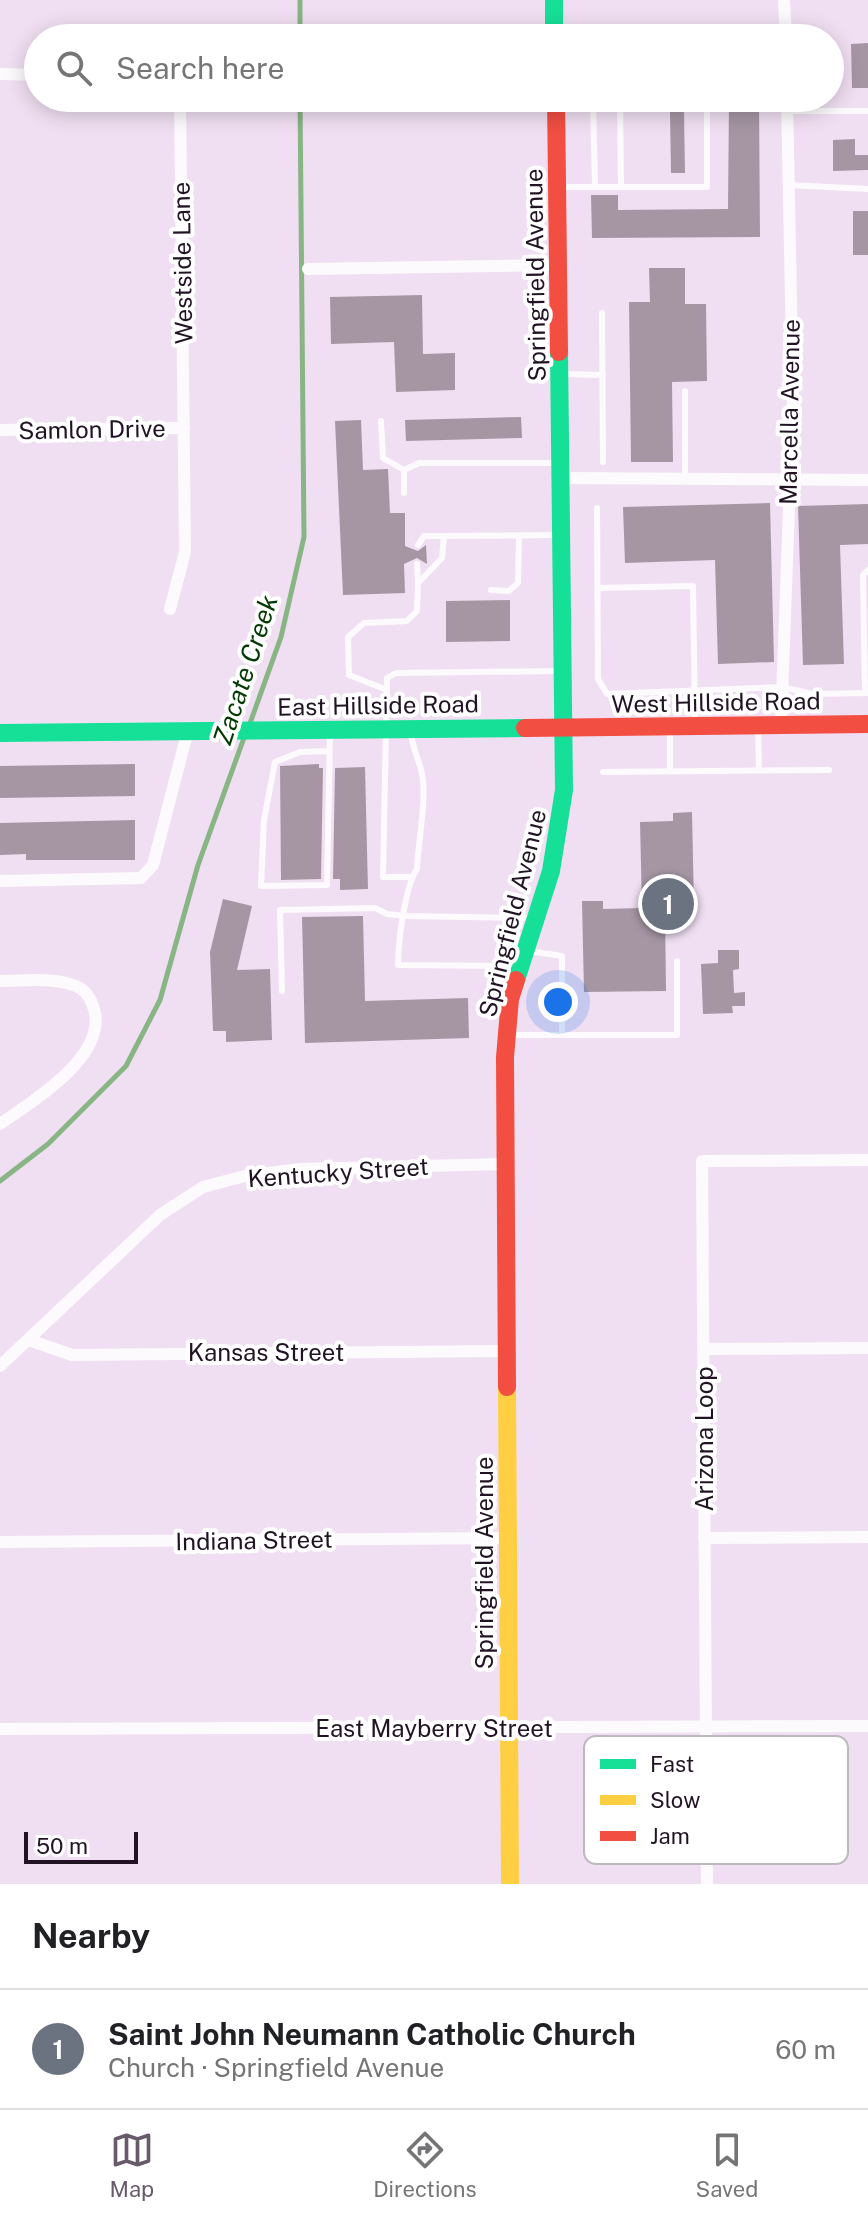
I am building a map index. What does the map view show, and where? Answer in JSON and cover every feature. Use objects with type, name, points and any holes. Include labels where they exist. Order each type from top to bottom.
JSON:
[{"type":"main road","points":[[554,0],[554,24]]},
{"type":"main road","name":"Springfield Avenue","points":[[510,1884],[506,1035],[521,958],[561,827],[565,727],[556,112]]},
{"type":"main road","name":"West Hillside Road","points":[[565,727],[868,724]]},
{"type":"main road","name":"East Hillside Road","points":[[0,733],[565,727]]},
{"type":"street","points":[[784,0],[785,24]]},
{"type":"street","points":[[0,74],[24,75]]},
{"type":"street","name":"Westside Lane","points":[[170,609],[185,552],[180,112]]},
{"type":"street","name":"Marcella Avenue","points":[[781,725],[793,399],[787,112]]},
{"type":"street","points":[[308,269],[559,265]]},
{"type":"street","name":"Samlon Drive","points":[[0,430],[184,428]]},
{"type":"street","points":[[562,471],[685,479],[868,480]]},
{"type":"street","points":[[0,881],[141,878],[153,865],[188,730]]},
{"type":"street","points":[[0,981],[61,982],[81,988],[93,1003],[97,1021],[94,1042],[56,1083],[0,1124]]},
{"type":"street","name":"Arizona Loop","points":[[705,1736],[702,1161],[868,1160]]},
{"type":"street","name":"Kentucky Street","points":[[0,1366],[160,1215],[203,1187],[245,1176],[300,1169],[505,1164]]},
{"type":"street","name":"Kansas Street","points":[[29,1340],[72,1355],[506,1351]]},
{"type":"street","points":[[703,1349],[868,1348]]},
{"type":"street","points":[[704,1538],[868,1537]]},
{"type":"street","name":"Indiana Street","points":[[0,1542],[507,1538]]},
{"type":"street","name":"East Mayberry Street","points":[[0,1729],[868,1726]]},
{"type":"street","name":"Arizona Loop","points":[[707,1864],[707,1884]]},
{"type":"lane","points":[[844,109],[868,111]]},
{"type":"lane","points":[[593,112],[595,186]]},
{"type":"lane","points":[[620,112],[621,186]]},
{"type":"lane","points":[[557,187],[707,187],[707,112]]},
{"type":"lane","points":[[788,185],[868,189]]},
{"type":"lane","points":[[602,313],[603,462]]},
{"type":"lane","points":[[560,374],[603,375]]},
{"type":"lane","points":[[685,391],[685,479]]},
{"type":"lane","points":[[381,421],[383,458],[404,470]]},
{"type":"lane","points":[[404,470],[419,463],[562,471]]},
{"type":"lane","points":[[404,470],[404,493]]},
{"type":"lane","points":[[597,508],[598,679],[607,694],[782,687],[812,694],[867,693],[863,575],[868,570]]},
{"type":"lane","points":[[418,545],[424,536],[562,535]]},
{"type":"lane","points":[[418,583],[442,558],[444,536]]},
{"type":"lane","points":[[491,590],[509,591],[518,583],[519,536]]},
{"type":"lane","points":[[387,690],[349,675],[348,637],[364,623],[407,621],[417,611],[417,564]]},
{"type":"lane","points":[[598,588],[693,586],[695,726]]},
{"type":"lane","points":[[411,877],[383,877],[387,678],[396,673],[564,671]]},
{"type":"lane","points":[[758,725],[759,770]]},
{"type":"lane","points":[[670,726],[670,771]]},
{"type":"lane","points":[[411,729],[412,753],[422,774],[417,869],[411,877],[406,916],[399,931],[398,965],[562,956],[562,1035]]},
{"type":"lane","points":[[328,751],[300,752],[275,762],[264,820],[261,886],[327,885],[328,751],[331,730]]},
{"type":"lane","points":[[603,772],[829,770]]},
{"type":"lane","points":[[282,991],[280,910],[375,908],[387,914],[406,916],[535,918]]},
{"type":"lane","points":[[506,1035],[677,1035],[677,961]]},
{"type":"building","points":[[868,43],[868,88],[852,88],[851,44]]},
{"type":"building","points":[[670,112],[684,112],[685,173],[671,173]]},
{"type":"building","points":[[729,112],[759,112],[760,237],[592,238],[591,195],[618,195],[618,210],[728,209]]},
{"type":"building","points":[[855,139],[855,155],[868,155],[868,170],[833,171],[833,140]]},
{"type":"building","points":[[853,211],[868,211],[868,255],[853,255]]},
{"type":"building","points":[[649,268],[685,268],[685,304],[706,304],[707,381],[672,382],[673,462],[631,462],[629,302],[650,302]]},
{"type":"building","points":[[422,295],[423,354],[455,353],[455,390],[396,392],[394,342],[331,344],[330,297]]},
{"type":"building","points":[[521,417],[522,438],[406,441],[405,420]]},
{"type":"building","points":[[361,420],[363,470],[388,469],[390,513],[405,513],[405,546],[418,551],[426,545],[427,564],[417,558],[404,564],[405,593],[343,595],[335,421]]},
{"type":"building","points":[[770,503],[774,662],[718,664],[715,560],[625,563],[623,507]]},
{"type":"building","points":[[868,504],[868,544],[840,545],[844,664],[803,665],[798,506]]},
{"type":"building","points":[[510,600],[510,641],[446,642],[446,601]]},
{"type":"building","points":[[135,764],[135,796],[0,798],[0,766]]},
{"type":"building","points":[[319,764],[319,768],[323,768],[321,879],[281,880],[280,766]]},
{"type":"building","points":[[365,767],[368,889],[340,890],[340,879],[333,879],[335,768]]},
{"type":"building","points":[[692,812],[694,907],[665,908],[666,991],[584,992],[582,901],[603,901],[603,909],[642,908],[640,822],[673,821],[673,813]]},
{"type":"building","points":[[135,820],[135,860],[26,860],[26,854],[0,855],[0,823]]},
{"type":"building","points":[[223,899],[252,906],[237,970],[270,969],[272,1040],[226,1042],[226,1031],[213,1031],[210,952]]},
{"type":"building","points":[[363,916],[365,1001],[468,998],[469,1038],[305,1043],[302,917]]},
{"type":"building","points":[[718,950],[739,950],[739,969],[733,970],[734,993],[745,992],[745,1006],[732,1006],[733,1013],[703,1014],[701,964],[718,963]]},
{"type":"waterway","name":"Zacate Creek","points":[[300,0],[300,24]]},
{"type":"waterway","name":"Zacate Creek","points":[[249,726],[281,637],[304,537],[300,112]]},
{"type":"waterway","name":"Zacate Creek","points":[[0,1181],[48,1144],[126,1066],[160,1000],[198,865],[245,735]]},
{"type":"traffic: fast","points":[[554,0],[554,24]]},
{"type":"traffic: fast","points":[[516,980],[551,871],[564,790],[559,352]]},
{"type":"traffic: fast","points":[[0,733],[525,728]]},
{"type":"traffic: slow","points":[[507,1387],[510,1884]]},
{"type":"traffic: jam","points":[[556,112],[559,352]]},
{"type":"traffic: jam","points":[[525,728],[868,724]]},
{"type":"traffic: jam","points":[[507,1387],[505,1057],[510,999],[516,980]]},
{"type":"place","name":"Saint John Neumann Catholic Church","points":[[668,904]]}]
